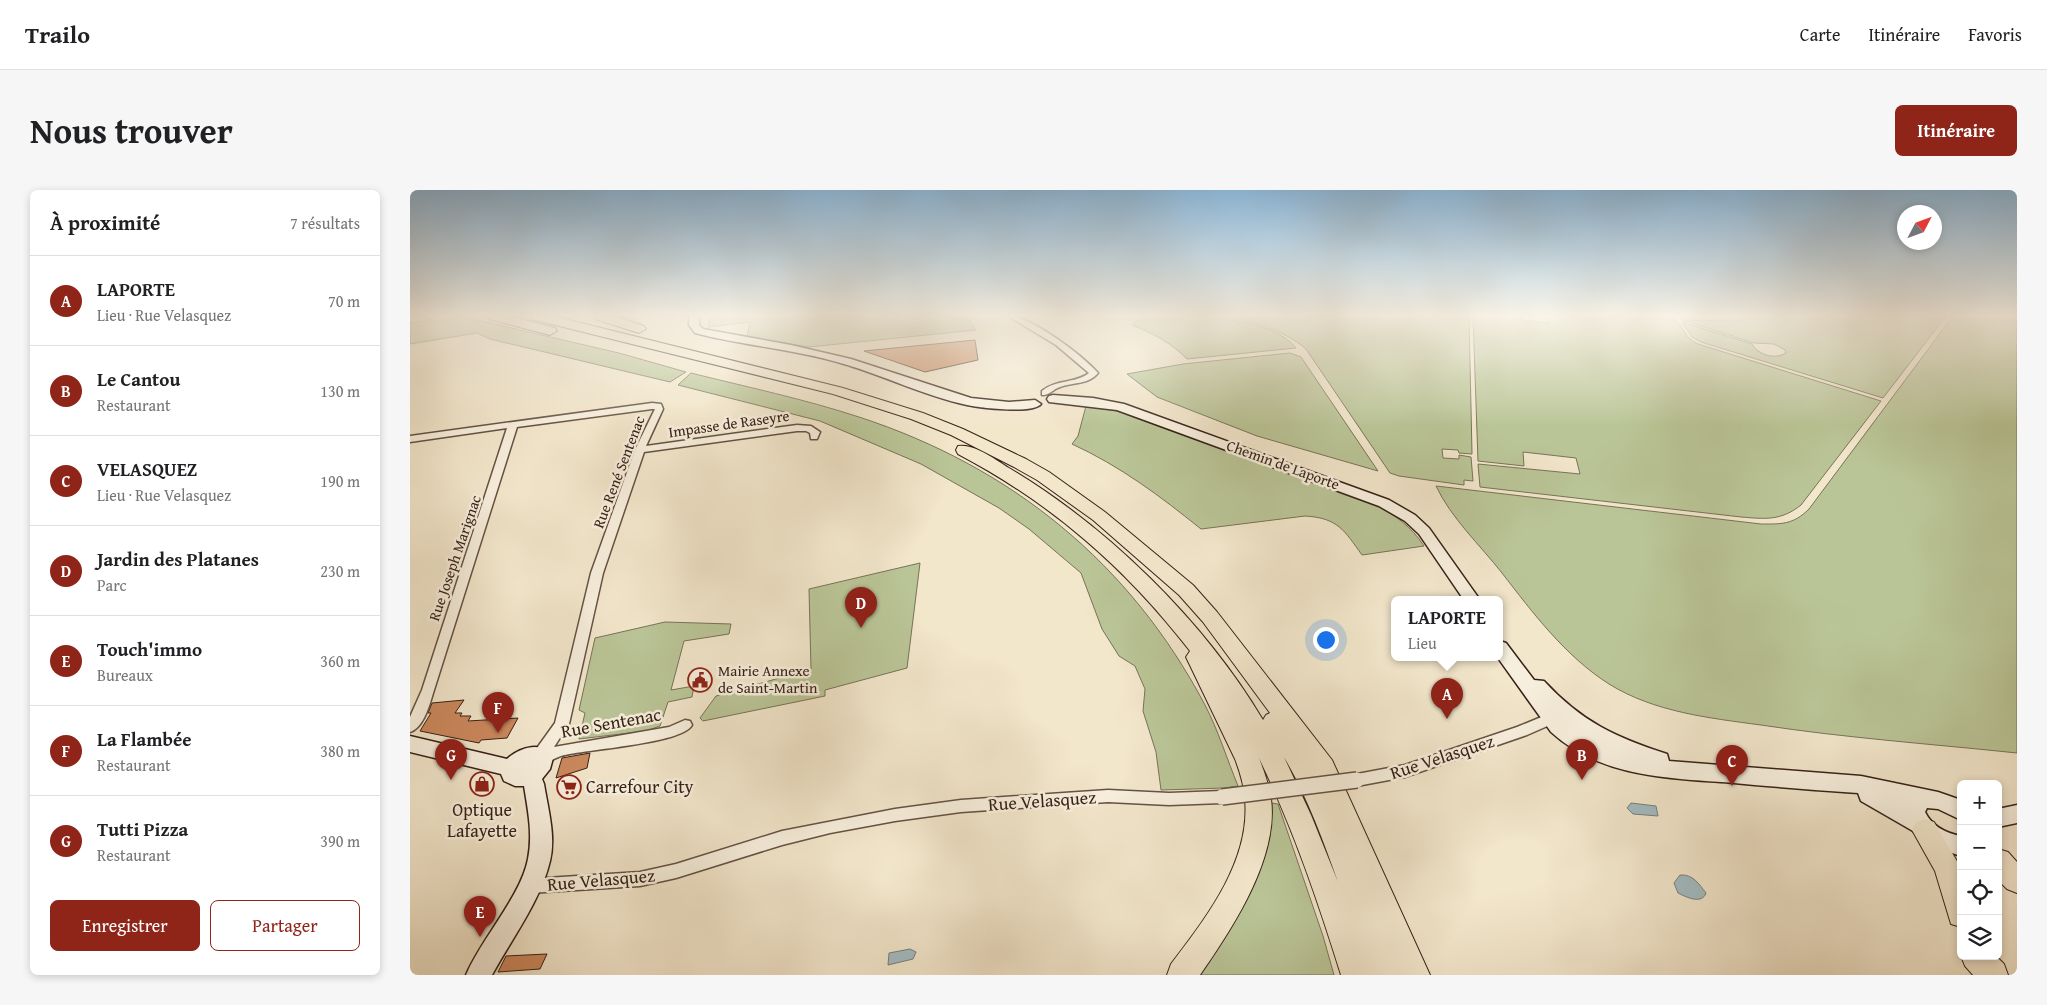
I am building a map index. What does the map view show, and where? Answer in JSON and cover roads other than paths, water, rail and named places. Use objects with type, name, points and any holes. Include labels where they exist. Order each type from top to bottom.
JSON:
[{"type":"highway","points":[[639,353],[831,401],[904,424],[947,442],[1004,471],[1064,510],[1127,564],[1223,677],[1253,725],[1280,776],[1306,832],[1335,909],[1356,975]]},
{"type":"highway","points":[[685,353],[838,391],[917,416],[987,446],[1043,476],[1099,516],[1186,590],[1210,616],[1323,767],[1415,975]]},
{"type":"highway","points":[[707,353],[744,363],[772,374]]},
{"type":"highway","points":[[1182,975],[1227,908],[1250,859],[1256,832],[1258,805],[1254,776],[1234,725],[1207,680],[1183,628]]},
{"type":"highway","points":[[1253,674],[1275,722],[1304,772],[1324,813],[1360,902],[1384,975]]},
{"type":"highway","points":[[1922,827],[1947,865],[1957,887]]},
{"type":"highway","points":[[2002,865],[2017,880]]},
{"type":"highway","points":[[1980,960],[1993,975]]},
{"type":"street","name":"Chemin de Laporte","points":[[814,353],[878,370],[958,399],[1009,406],[1032,401],[1044,404],[1049,396],[1049,388],[1059,384],[1090,378],[1094,373],[1070,353]]},
{"type":"street","name":"Chemin de Laporte","points":[[1049,396],[1120,407],[1384,503],[1410,518],[1424,531],[1469,596]]},
{"type":"street","name":"Rue René Sentenac","points":[[410,439],[658,406],[660,409],[640,450],[597,573],[562,724],[541,756]]},
{"type":"street","name":"Rue Joseph Marignac","points":[[410,727],[419,714],[428,690],[513,425]]},
{"type":"street","name":"Impasse de Raseyre","points":[[640,450],[797,428],[812,429],[815,432],[814,437]]},
{"type":"street","points":[[1503,642],[1543,693],[1569,737],[1592,751],[1611,759],[1660,769],[1861,785],[1948,804]]},
{"type":"street","points":[[1503,651],[1557,716]]},
{"type":"street","name":"Rue Velasquez","points":[[530,886],[640,879],[830,827],[895,815],[961,806],[1108,796],[1169,799],[1222,797],[1357,780],[1405,771],[1522,731],[1557,716]]},
{"type":"street","name":"Rue Sentenac","points":[[541,756],[559,751],[672,732],[685,725]]},
{"type":"street","points":[[410,744],[521,772],[534,784],[542,835],[539,860],[530,886],[478,975]]},
{"type":"street","points":[[521,772],[524,758],[541,756]]},
{"type":"street","points":[[1818,782],[1869,795],[1943,842],[1957,845]]},
{"type":"street","points":[[1922,827],[1915,818],[1914,807],[1920,801],[1948,804]]},
{"type":"street","points":[[2002,807],[2017,806]]},
{"type":"street","points":[[2002,817],[2017,814]]},
{"type":"water","points":[[1631,803],[1656,806],[1658,816],[1633,814],[1627,808]]},
{"type":"water","points":[[1680,875],[1689,876],[1695,880],[1706,893],[1704,897],[1694,899],[1678,893],[1674,883]]},
{"type":"water","points":[[910,949],[916,952],[913,959],[888,965],[889,953]]},
{"type":"place","name":"Jardin des Platanes","points":[[861,628]]},
{"type":"place","name":"Mairie Annexe de Saint-Martin","points":[[700,680]]},
{"type":"place","name":"LAPORTE","points":[[1447,719]]},
{"type":"place","name":"La Flambée","points":[[498,733]]},
{"type":"place","name":"Tutti Pizza","points":[[451,780]]},
{"type":"place","name":"Le Cantou","points":[[1582,780]]},
{"type":"place","name":"Optique Lafayette","points":[[482,784]]},
{"type":"place","name":"VELASQUEZ","points":[[1732,786]]},
{"type":"place","name":"Carrefour City","points":[[569,787]]},
{"type":"place","name":"Touch'immo","points":[[480,937]]}]
